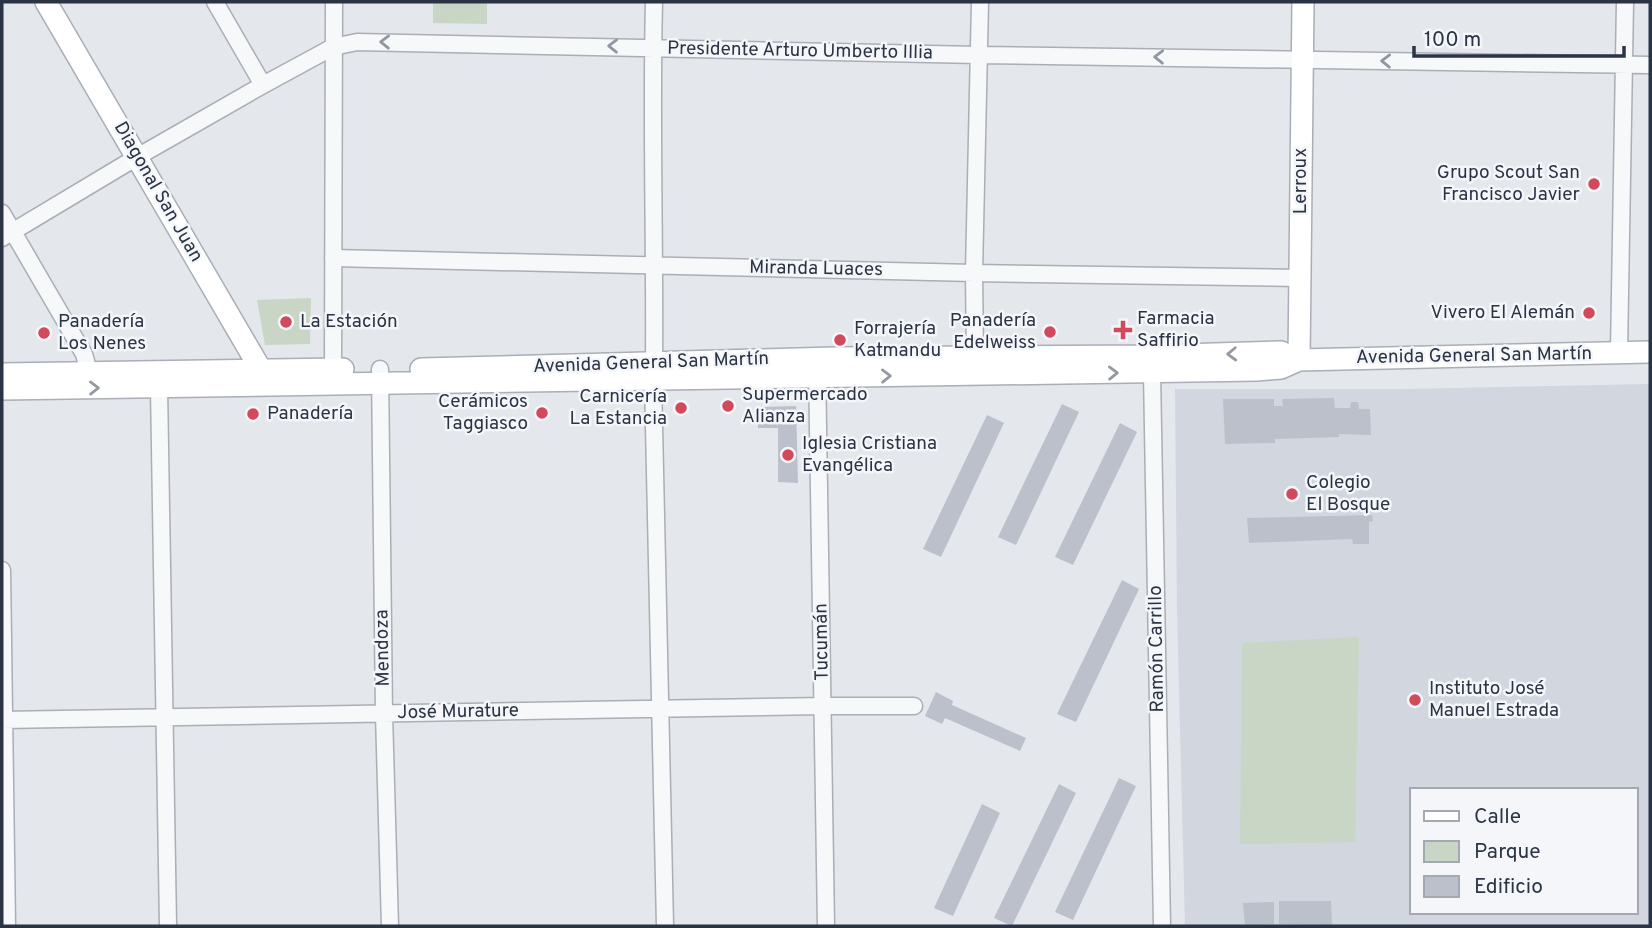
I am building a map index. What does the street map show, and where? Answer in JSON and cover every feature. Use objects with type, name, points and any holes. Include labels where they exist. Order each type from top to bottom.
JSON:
[{"type":"main road","name":"Diagonal San Juan","points":[[46,2],[264,377]]},
{"type":"main road","name":"Lerroux","points":[[1298,360],[1303,2]]},
{"type":"main road","name":"Avenida General San Martín","points":[[2,374],[89,372],[264,377],[380,376],[817,368],[975,358],[1281,352],[1298,360],[1650,352]]},
{"type":"main road","name":"Avenida General San Martín","points":[[817,368],[1152,373],[1282,369],[1298,360]]},
{"type":"main road","name":"Avenida General San Martín","points":[[2,389],[159,387],[333,369],[380,376]]},
{"type":"street","points":[[215,2],[263,85]]},
{"type":"street","points":[[333,369],[334,2]]},
{"type":"street","points":[[654,2],[654,372],[665,926]]},
{"type":"street","points":[[975,358],[974,273],[980,2]]},
{"type":"street","points":[[1619,352],[1625,2]]},
{"type":"street","name":"Presidente Arturo Umberto Illia","points":[[7,235],[263,85],[334,47],[357,42],[1650,65]]},
{"type":"street","points":[[2,213],[7,235],[84,354],[89,372]]},
{"type":"street","name":"Miranda Luaces","points":[[333,258],[1300,278]]},
{"type":"street","name":"Tucumán","points":[[817,368],[826,926]]},
{"type":"street","name":"Ramón Carrillo","points":[[1152,373],[1162,926]]},
{"type":"street","name":"Mendoza","points":[[380,376],[384,714],[390,926]]},
{"type":"street","points":[[159,387],[168,926]]},
{"type":"street","points":[[2,570],[7,926]]},
{"type":"street","name":"José Murature","points":[[3,720],[914,706]]},
{"type":"shaded area","name":"Instituto José Manuel Estrada","points":[[1650,384],[1650,926],[1185,926],[1177,610],[1175,389],[1406,389]]},
{"type":"green space","points":[[433,2],[487,2],[487,24],[433,23]]},
{"type":"green space","name":"La Estación","points":[[311,298],[310,344],[265,345],[257,300]]},
{"type":"green space","points":[[1359,637],[1355,842],[1240,844],[1242,643]]},
{"type":"building","points":[[1334,398],[1335,408],[1350,408],[1351,402],[1358,402],[1359,409],[1370,409],[1371,435],[1339,434],[1339,437],[1275,439],[1275,443],[1225,444],[1223,399],[1274,399],[1274,406],[1283,406],[1282,399]]},
{"type":"building","points":[[1062,404],[1079,412],[1016,545],[998,537]]},
{"type":"building","name":"Iglesia Cristiana Evangélica","points":[[796,406],[798,483],[778,482],[778,428],[758,428],[758,407]]},
{"type":"building","points":[[987,415],[1004,423],[941,557],[923,549]]},
{"type":"building","points":[[1120,423],[1137,432],[1073,565],[1055,557]]},
{"type":"building","points":[[1372,515],[1373,521],[1369,522],[1369,544],[1353,544],[1352,539],[1249,543],[1247,518]]},
{"type":"building","points":[[1122,580],[1139,589],[1076,722],[1057,714]]},
{"type":"building","points":[[936,692],[953,701],[952,705],[1026,738],[1020,751],[945,718],[942,724],[925,716]]},
{"type":"building","points":[[1119,778],[1136,786],[1073,920],[1055,912]]},
{"type":"building","points":[[1059,784],[1076,793],[1012,926],[994,918]]},
{"type":"building","points":[[982,804],[1000,813],[953,916],[934,908]]},
{"type":"building","points":[[1279,901],[1331,901],[1332,925],[1279,924]]},
{"type":"building","points":[[1274,902],[1274,924],[1245,925],[1243,903]]},
{"type":"place","name":"Grupo Scout San Francisco Javier","points":[[1594,184]]},
{"type":"place","name":"Vivero El Alemán","points":[[1589,313]]},
{"type":"place","name":"La Estación","points":[[286,322]]},
{"type":"place","name":"Farmacia Saffirio","points":[[1123,330]]},
{"type":"place","name":"Panadería Edelweiss","points":[[1050,332]]},
{"type":"place","name":"Panadería Los Nenes","points":[[44,333]]},
{"type":"place","name":"Forrajería Katmandu","points":[[840,340]]},
{"type":"place","name":"Supermercado Alianza","points":[[728,406]]},
{"type":"place","name":"Carnicería La Estancia","points":[[681,408]]},
{"type":"place","name":"Cerámicos Taggiasco","points":[[542,413]]},
{"type":"place","name":"Panadería","points":[[253,414]]},
{"type":"place","name":"Iglesia Cristiana Evangélica","points":[[788,455]]},
{"type":"place","name":"Colegio El Bosque","points":[[1292,494]]},
{"type":"place","name":"Instituto José Manuel Estrada","points":[[1415,700]]}]
